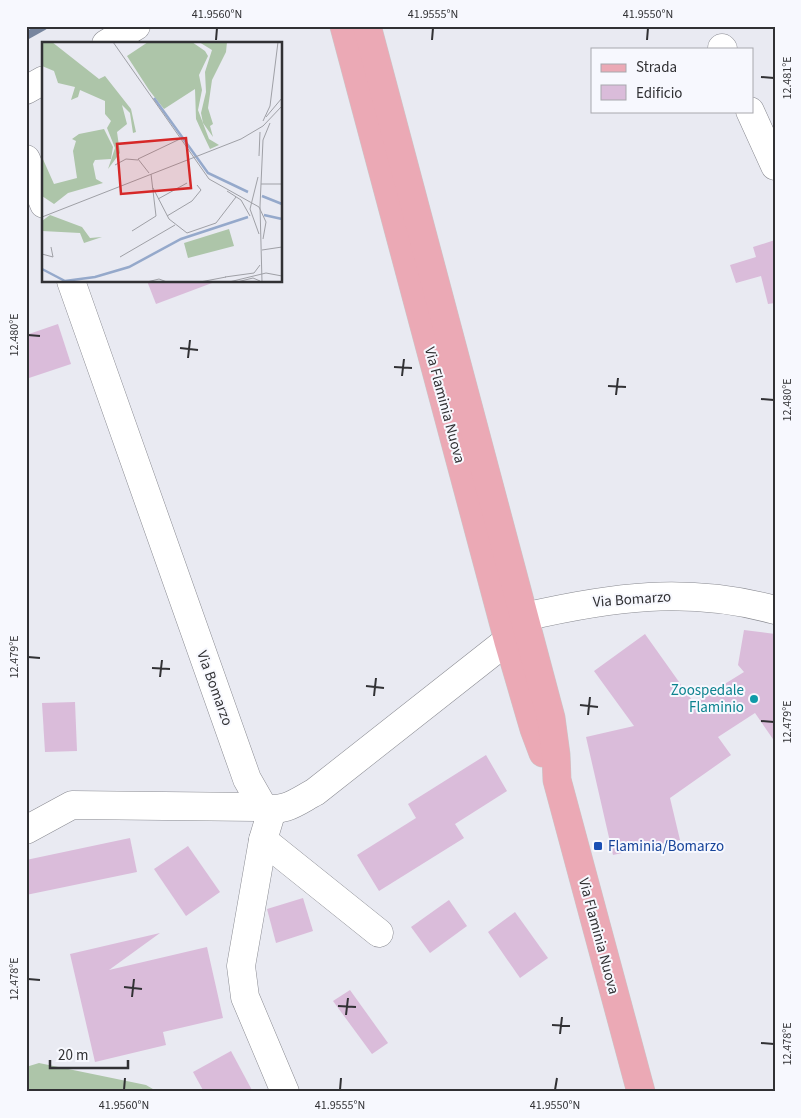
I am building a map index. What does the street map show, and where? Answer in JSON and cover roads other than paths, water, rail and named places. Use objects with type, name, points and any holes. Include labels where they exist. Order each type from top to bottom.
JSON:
[{"type":"main road","name":"Via Flaminia Nuova","points":[[344,26],[508,640],[539,744],[557,780],[641,1092]]},
{"type":"main road","name":"Via Flaminia Nuova","points":[[367,26],[550,718],[556,755],[557,780]]},
{"type":"street","points":[[109,42],[136,26]]},
{"type":"street","points":[[26,90],[42,81]]},
{"type":"street","points":[[750,112],[775,166]]},
{"type":"street","points":[[28,164],[42,199]]},
{"type":"street","name":"Via Bomarzo","points":[[71,282],[247,779],[268,809]]},
{"type":"street","name":"Via Bomarzo","points":[[742,601],[775,595]]},
{"type":"street","name":"Via Bomarzo","points":[[524,617],[582,604],[626,597],[686,596],[742,601],[775,610]]},
{"type":"street","points":[[26,830],[72,805],[282,809],[315,792],[508,640]]},
{"type":"street","points":[[268,809],[241,966],[245,997],[285,1092]]},
{"type":"street","points":[[263,840],[380,933]]},
{"type":"waterway","points":[[26,36],[44,26]]},
{"type":"place","name":"Zoospedale Flaminio","points":[[754,699]]},
{"type":"place","name":"Flaminia/Bomarzo","points":[[598,846]]}]
